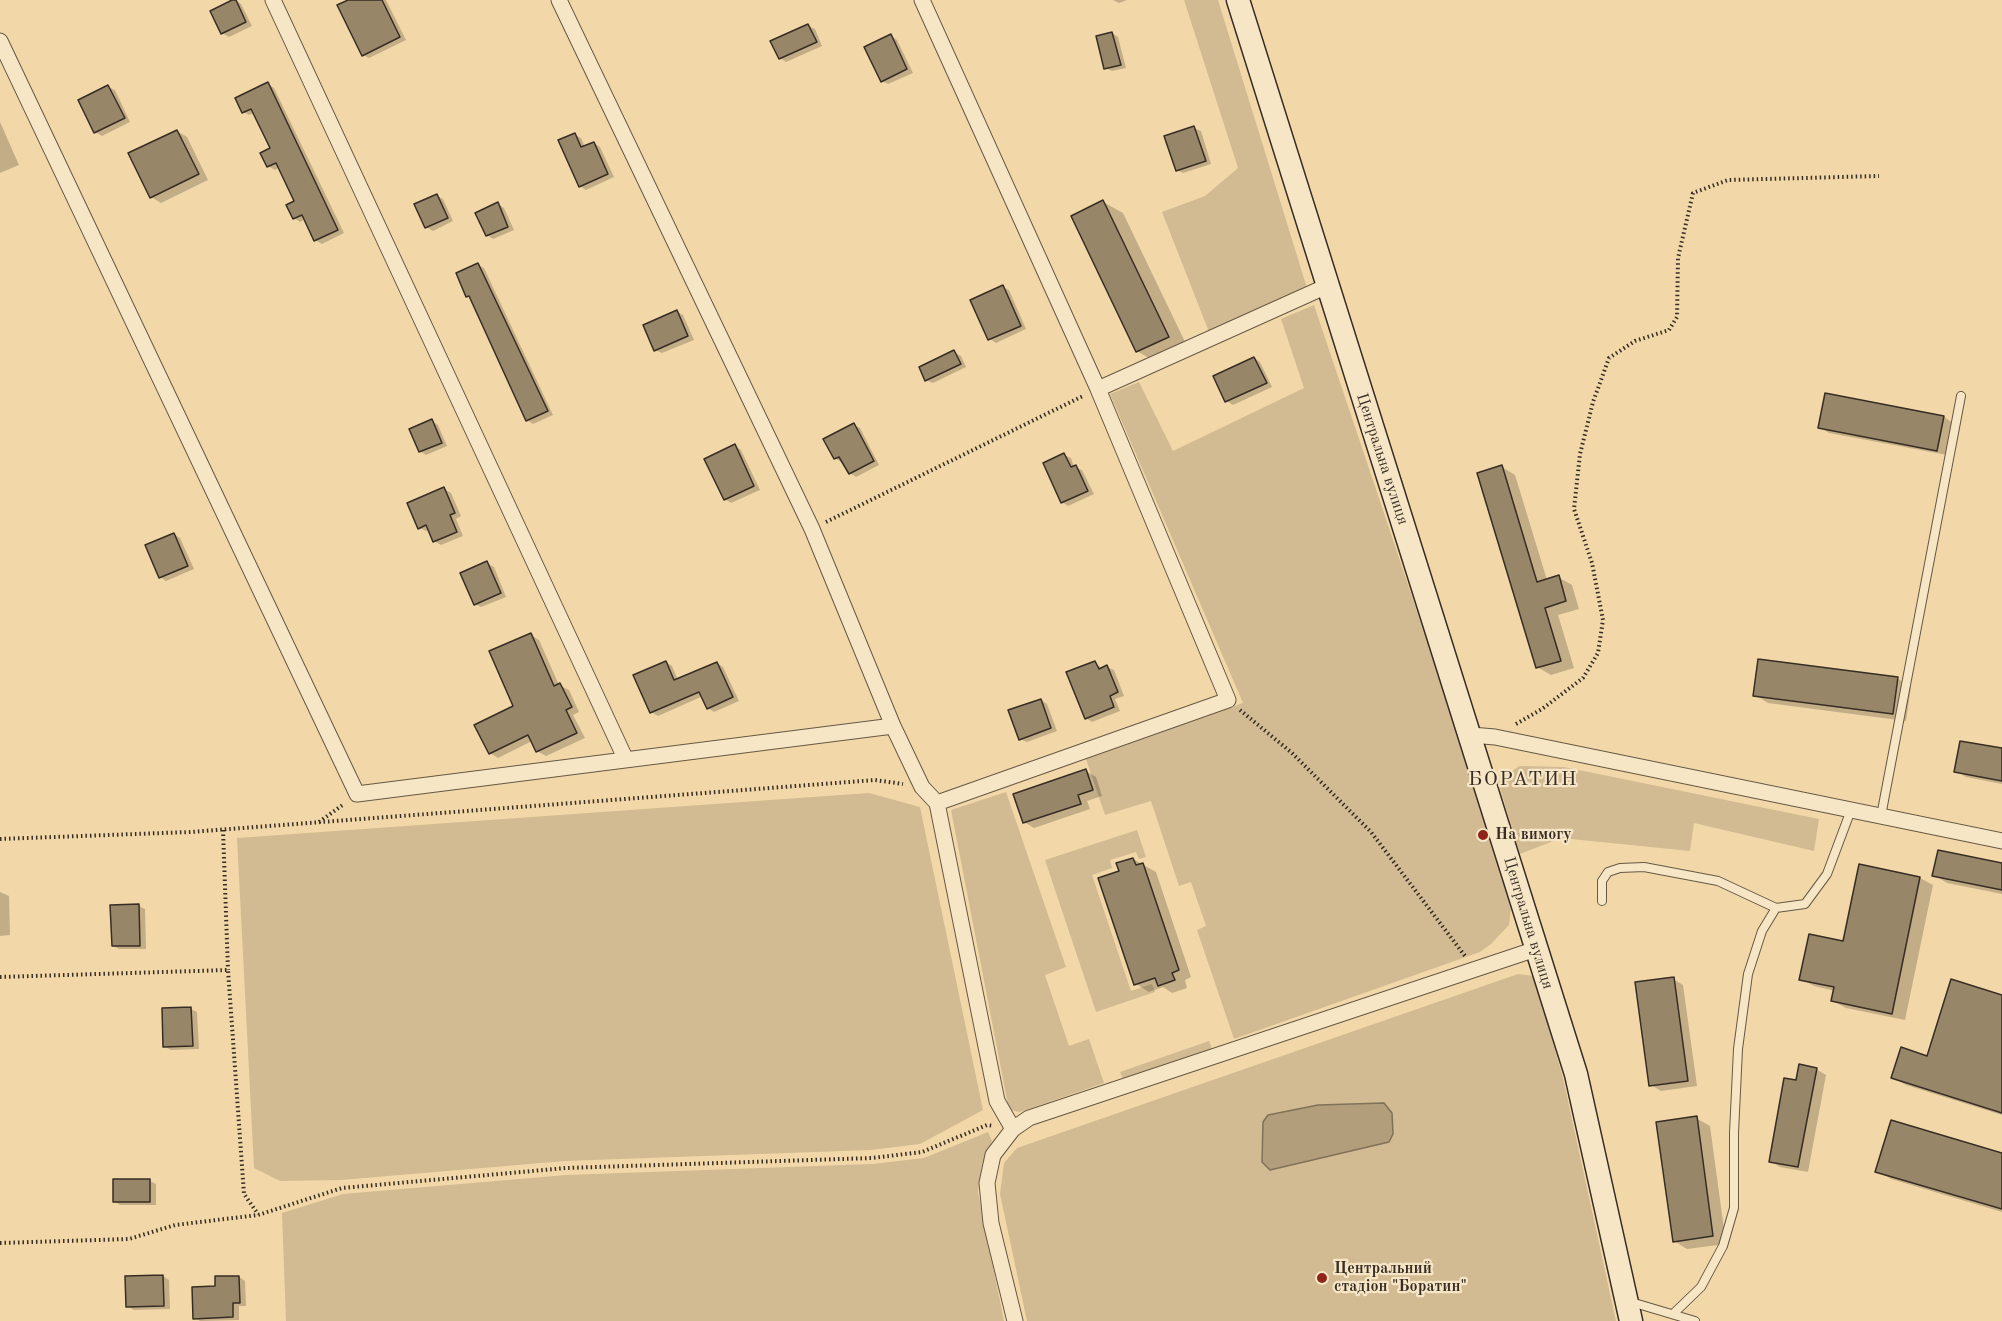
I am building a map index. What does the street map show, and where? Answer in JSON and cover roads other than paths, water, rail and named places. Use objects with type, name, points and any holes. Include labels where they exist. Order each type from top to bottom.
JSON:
[{"type":"street","points":[[273,0],[626,760]]},
{"type":"street","points":[[558,0],[812,529],[893,726],[922,787],[937,803],[996,1101],[1013,1129]]},
{"type":"street","points":[[922,0],[1098,389],[1228,700],[937,803]]},
{"type":"street","name":"Центральна вулиця","points":[[1238,0],[1576,1074],[1629,1311]]},
{"type":"street","points":[[0,41],[357,794],[893,726]]},
{"type":"street","points":[[1098,389],[1327,286]]},
{"type":"street","points":[[1471,735],[1495,737],[2002,841]]},
{"type":"street","points":[[1015,1321],[991,1223],[987,1183],[993,1155],[1013,1129],[1029,1118],[1536,949]]},
{"type":"lane","points":[[1881,816],[1961,396]]},
{"type":"lane","points":[[1602,901],[1602,881],[1608,872],[1620,868],[1644,867],[1718,881],[1776,908],[1805,904],[1827,874],[1851,810]]},
{"type":"lane","points":[[1673,1314],[1701,1287],[1723,1246],[1734,1208],[1734,1133],[1738,1049],[1748,975],[1762,931],[1776,908]]},
{"type":"lane","points":[[1629,1311],[1673,1314],[1695,1321]]},
{"type":"place","name":"На вимогу","points":[[1483,835]]},
{"type":"place","name":"Центральний стадіон \"Боратин\"","points":[[1322,1278]]},
{"type":"district","name":"БОРАТИН","points":[[1523,780]]}]
